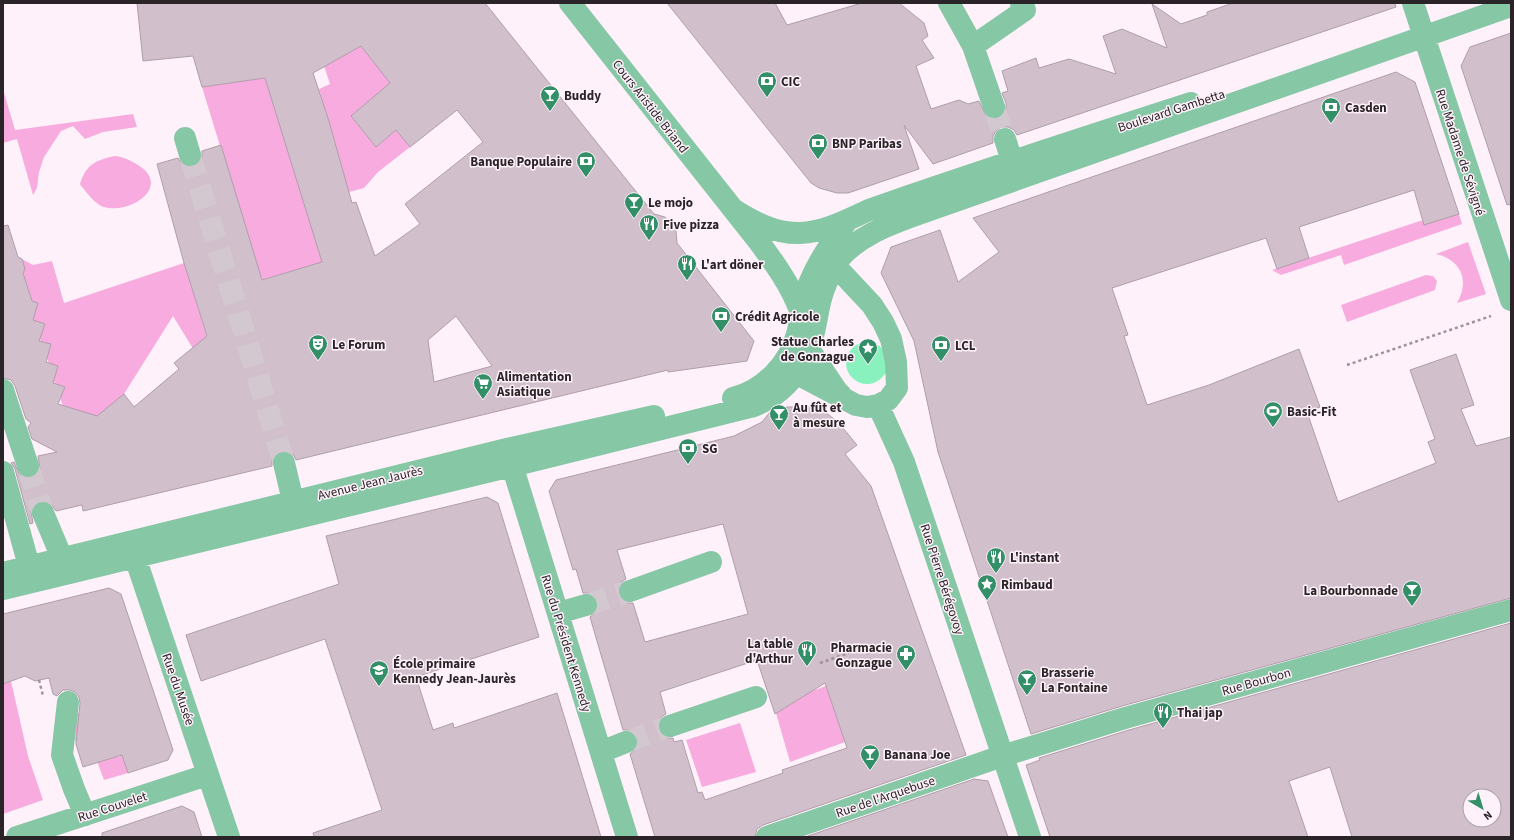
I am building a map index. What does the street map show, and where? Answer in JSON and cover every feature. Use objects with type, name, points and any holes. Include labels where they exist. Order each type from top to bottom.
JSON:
[{"type":"street","name":"Cours Aristide Briand","points":[[570,3],[784,276],[794,294],[801,312]]},
{"type":"street","points":[[949,3],[973,46],[994,107]]},
{"type":"street","points":[[973,46],[1025,10],[1022,3]]},
{"type":"street","name":"Rue Madame de Sévigné","points":[[1413,3],[1511,300]]},
{"type":"street","name":"Boulevard Gambetta","points":[[790,233],[815,231],[847,221],[874,209],[1012,161],[1423,33],[1496,3]]},
{"type":"street","points":[[3,589],[132,549],[510,457],[754,406],[772,397],[786,386],[793,372],[803,363],[813,336],[823,294],[838,260],[847,250],[861,239],[921,213],[1423,33],[1511,6]]},
{"type":"street","points":[[1005,139],[1012,161]]},
{"type":"street","name":"Cours Aristide Briand","points":[[733,209],[763,226],[790,233]]},
{"type":"street","points":[[793,372],[794,345],[798,334],[806,291],[819,262],[847,221]]},
{"type":"street","points":[[793,372],[856,405],[867,407],[878,405],[888,400],[897,388],[896,362],[891,339],[883,322],[872,305],[842,273]]},
{"type":"street","points":[[813,355],[837,391],[845,399]]},
{"type":"street","name":"Avenue Jean Jaurès","points":[[3,573],[62,558],[132,549],[293,501],[510,457],[738,397],[756,389],[769,379],[793,372]]},
{"type":"street","points":[[3,390],[28,466]]},
{"type":"street","name":"Rue Pierre Bérégovoy","points":[[878,405],[904,462],[1030,837]]},
{"type":"street","name":"Rue du Président Kennedy","points":[[510,457],[627,837]]},
{"type":"street","points":[[284,463],[293,501]]},
{"type":"street","points":[[3,472],[29,566]]},
{"type":"street","points":[[44,513],[62,558]]},
{"type":"street","name":"Rue du Musée","points":[[132,549],[229,837]]},
{"type":"street","points":[[630,591],[711,562]]},
{"type":"street","points":[[558,613],[586,604]]},
{"type":"street","name":"Rue Bourbon","points":[[1002,756],[1125,718],[1511,610]]},
{"type":"street","points":[[670,726],[756,697]]},
{"type":"street","points":[[68,702],[62,755],[85,815]]},
{"type":"street","points":[[601,752],[626,742]]},
{"type":"street","name":"Rue de l'Arquebuse","points":[[767,837],[1002,756]]},
{"type":"street","name":"Rue Couvelet","points":[[17,837],[207,775]]},
{"type":"path","points":[[1347,365],[1492,315]]},
{"type":"path","points":[[820,663],[874,644]]},
{"type":"path","points":[[865,647],[868,654]]},
{"type":"shaded area","points":[[361,46],[399,93],[381,91],[351,116],[376,147],[396,130],[410,147],[378,172],[364,188],[349,192],[319,89],[330,84],[324,66]]},
{"type":"shaded area","points":[[265,78],[323,262],[261,280],[202,87]]},
{"type":"shaded area","points":[[3,89],[15,130],[133,114],[137,127],[103,132],[85,139],[73,126],[61,131],[44,157],[39,172],[37,188],[33,195],[17,139],[3,143]]},
{"type":"shaded area","points":[[115,156],[127,159],[138,165],[147,173],[151,182],[149,190],[144,197],[136,203],[125,207],[104,207],[94,201],[80,184],[85,172],[92,164],[102,159]]},
{"type":"shaded area","points":[[1459,214],[1462,224],[1344,265],[1341,255],[1281,275],[1272,270],[1423,220]]},
{"type":"shaded area","points":[[1468,242],[1486,294],[1457,303],[1463,286],[1461,272],[1452,261],[1436,254]]},
{"type":"shaded area","points":[[22,259],[33,265],[52,261],[64,303],[184,263],[210,347],[200,356],[192,347],[173,316],[124,394],[106,429],[63,406],[59,395],[62,394],[65,387],[55,384],[52,375],[56,373],[58,366],[49,363],[45,354],[49,351],[51,345],[41,342],[31,312],[32,301],[23,273],[25,269]]},
{"type":"shaded area","points":[[1426,275],[1433,276],[1437,281],[1435,290],[1347,322],[1341,305]]},
{"type":"shaded area","name":"Statue Charles de Gonzague","points":[[867,342],[882,348],[888,363],[882,378],[867,384],[852,378],[846,363],[852,348]]},
{"type":"shaded area","points":[[3,678],[11,681],[28,756],[43,800],[3,814]]},
{"type":"shaded area","points":[[826,686],[845,742],[790,762],[776,713],[812,691]]},
{"type":"shaded area","points":[[110,705],[115,755],[119,757],[122,755],[128,773],[104,780],[88,737],[75,741],[76,714]]},
{"type":"shaded area","points":[[740,723],[756,772],[702,787],[686,740]]},
{"type":"building","points":[[137,3],[485,3],[654,214],[665,217],[676,231],[677,243],[754,341],[747,361],[668,372],[668,370],[296,460],[293,454],[287,451],[282,451],[275,454],[272,460],[272,466],[83,511],[82,505],[56,511],[50,503],[39,501],[33,505],[31,511],[33,523],[30,524],[15,469],[11,463],[14,462],[20,476],[32,478],[37,475],[40,469],[38,456],[57,452],[32,439],[28,427],[31,423],[26,419],[15,386],[11,380],[3,378],[3,226],[8,225],[18,257],[22,259],[25,269],[23,273],[32,301],[38,303],[33,320],[45,324],[39,341],[51,344],[46,362],[58,366],[53,383],[65,387],[58,404],[97,416],[124,394],[134,407],[179,369],[174,363],[207,336],[184,263],[157,164],[178,158],[182,164],[187,167],[193,167],[199,164],[202,158],[202,151],[221,145],[262,280],[322,262],[265,78],[202,87],[193,56],[143,61]],"holes":[[[361,46],[390,83],[351,116],[376,147],[396,130],[410,147],[457,110],[483,142],[405,204],[420,224],[375,256],[356,202],[352,203],[328,118],[313,73]],[[456,316],[492,366],[434,382],[428,340]]]},
{"type":"building","points":[[667,3],[775,3],[787,25],[862,3],[899,3],[924,23],[928,36],[922,40],[934,58],[916,66],[931,109],[959,100],[968,104],[979,101],[986,116],[992,119],[998,119],[1006,110],[1006,103],[1002,93],[1008,91],[1002,71],[1036,58],[1039,68],[1069,59],[1116,74],[1103,36],[1122,29],[1167,48],[1152,4],[1181,24],[1207,15],[1207,12],[1233,3],[1395,3],[1396,7],[1017,135],[1014,130],[1008,127],[1001,127],[993,136],[993,143],[933,164],[904,125],[919,169],[848,193],[837,193],[819,188],[811,183]]},
{"type":"building","points":[[1511,33],[1511,204],[1507,205],[1461,66],[1470,47]]},
{"type":"building","points":[[1396,72],[1415,82],[1459,214],[1424,225],[1414,190],[1299,227],[1309,258],[1277,269],[1266,238],[1112,288],[1128,335],[1124,336],[1147,405],[1209,385],[1299,349],[1320,407],[1307,412],[1338,502],[1436,463],[1428,442],[1435,439],[1410,370],[1456,354],[1474,405],[1461,409],[1476,446],[1511,437],[1511,598],[1122,706],[1031,734],[938,452],[914,341],[881,273],[891,247],[940,230],[958,282],[999,252],[973,218]]},
{"type":"building","points":[[787,407],[810,407],[821,409],[838,422],[857,445],[845,454],[871,486],[966,755],[763,825],[757,829],[755,837],[655,837],[630,754],[636,749],[638,738],[633,732],[623,730],[590,617],[598,608],[598,601],[595,596],[589,593],[583,593],[576,569],[573,570],[549,491],[556,480],[734,436],[762,422],[770,412]],"holes":[[[723,524],[748,614],[645,642],[633,603],[622,601],[618,595],[620,583],[626,579],[617,550]],[[757,660],[775,714],[825,683],[847,748],[782,770],[783,773],[705,800],[702,792],[698,793],[682,740],[674,742],[673,738],[662,736],[658,730],[658,723],[661,717],[666,714],[660,692]]]},
{"type":"building","points":[[487,497],[498,503],[539,637],[416,677],[433,730],[453,723],[454,728],[557,693],[601,837],[314,837],[313,833],[382,810],[325,639],[201,681],[186,635],[339,584],[326,536]]},
{"type":"building","points":[[109,588],[121,594],[173,750],[168,760],[128,773],[122,755],[83,767],[76,744],[80,703],[79,697],[75,692],[63,690],[57,696],[53,694],[49,678],[35,681],[25,676],[3,684],[3,614]]},
{"type":"building","points":[[1511,623],[1511,837],[1352,837],[1330,767],[1289,781],[1308,837],[1050,837],[1026,765],[1040,760],[1039,758],[1129,730]]},
{"type":"building","points":[[974,779],[988,781],[1008,837],[805,837]]},
{"type":"building","points":[[182,806],[194,812],[202,837],[102,837],[102,833]]},
{"type":"tunnel","points":[[994,107],[1005,139]]},
{"type":"tunnel","points":[[190,155],[284,463]]},
{"type":"tunnel","points":[[28,466],[43,513]]},
{"type":"tunnel","points":[[586,605],[630,591]]},
{"type":"tunnel","points":[[626,742],[670,726]]},
{"type":"place","name":"CIC","points":[[767,98]]},
{"type":"place","name":"Buddy","points":[[550,112]]},
{"type":"place","name":"Casden","points":[[1331,124]]},
{"type":"place","name":"BNP Paribas","points":[[818,160]]},
{"type":"place","name":"Banque Populaire","points":[[586,178]]},
{"type":"place","name":"Le mojo","points":[[634,219]]},
{"type":"place","name":"Five pizza","points":[[649,241]]},
{"type":"place","name":"L'art döner","points":[[687,281]]},
{"type":"place","name":"Crédit Agricole","points":[[721,333]]},
{"type":"place","name":"Le Forum","points":[[318,361]]},
{"type":"place","name":"LCL","points":[[941,362]]},
{"type":"place","name":"Statue Charles de Gonzague","points":[[868,365]]},
{"type":"place","name":"Alimentation Asiatique","points":[[483,400]]},
{"type":"place","name":"Basic-Fit","points":[[1273,428]]},
{"type":"place","name":"Au fût et à mesure","points":[[779,431]]},
{"type":"place","name":"SG","points":[[688,465]]},
{"type":"place","name":"L'instant","points":[[996,574]]},
{"type":"place","name":"Rimbaud","points":[[987,601]]},
{"type":"place","name":"La Bourbonnade","points":[[1412,607]]},
{"type":"place","name":"La table d'Arthur","points":[[807,667]]},
{"type":"place","name":"Pharmacie Gonzague","points":[[906,671]]},
{"type":"place","name":"École primaire Kennedy Jean-Jaurès","points":[[379,687]]},
{"type":"place","name":"Brasserie La Fontaine","points":[[1027,696]]},
{"type":"place","name":"Thai jap","points":[[1163,729]]},
{"type":"place","name":"Banana Joe","points":[[870,771]]}]
